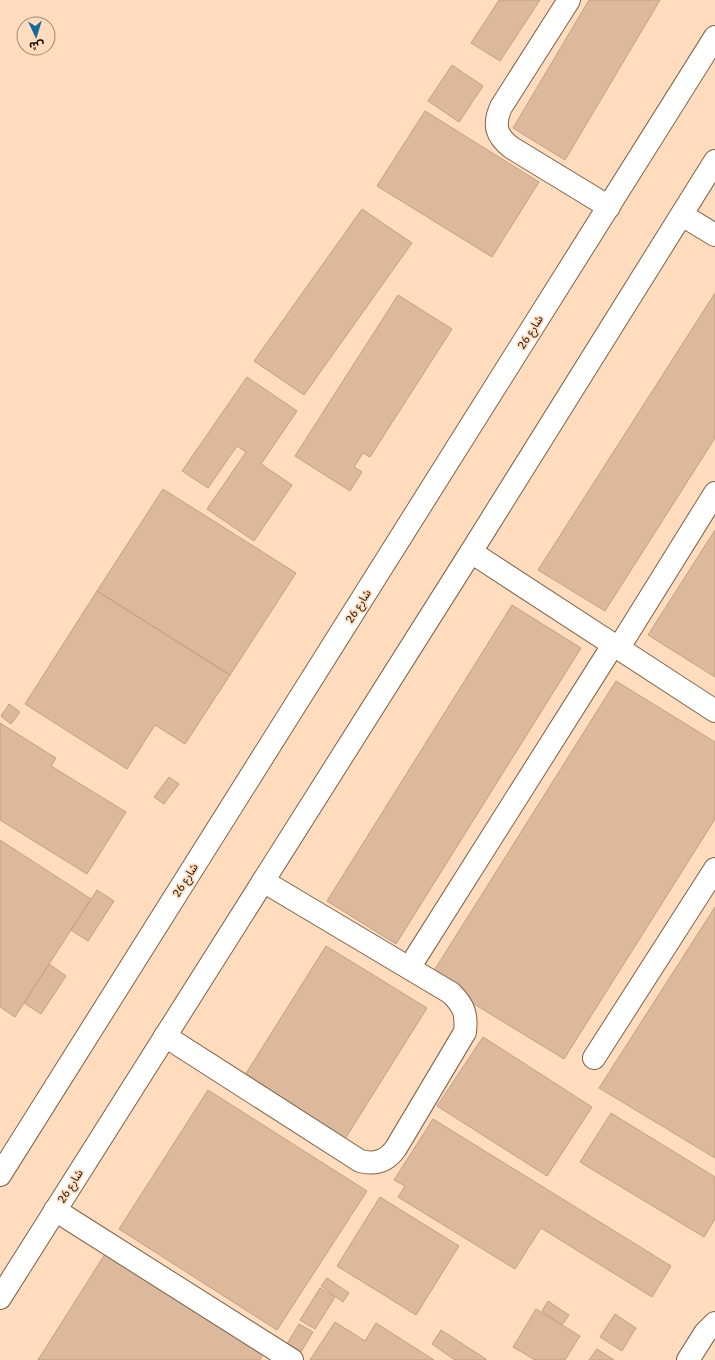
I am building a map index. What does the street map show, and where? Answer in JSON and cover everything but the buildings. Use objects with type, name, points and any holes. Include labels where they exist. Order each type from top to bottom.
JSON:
[{"type":"main road","points":[[569,0],[501,106],[497,115],[496,125],[504,142],[512,148],[609,207]]},
{"type":"main road","name":"شارع 26","points":[[0,1175],[715,37]]},
{"type":"main road","name":"شارع 26","points":[[0,1298],[471,552],[715,161]]},
{"type":"main road","points":[[682,215],[715,235]]},
{"type":"main road","points":[[416,956],[715,493]]},
{"type":"main road","points":[[471,552],[715,711]]},
{"type":"main road","points":[[594,1058],[715,869]]},
{"type":"main road","points":[[165,1036],[360,1161],[368,1163],[380,1161],[391,1155],[396,1148],[465,1032],[466,1022],[464,1011],[459,1001],[451,993],[263,881]]},
{"type":"main road","points":[[55,1210],[286,1359]]},
{"type":"main road","points":[[688,1360],[705,1333],[715,1323]]}]
